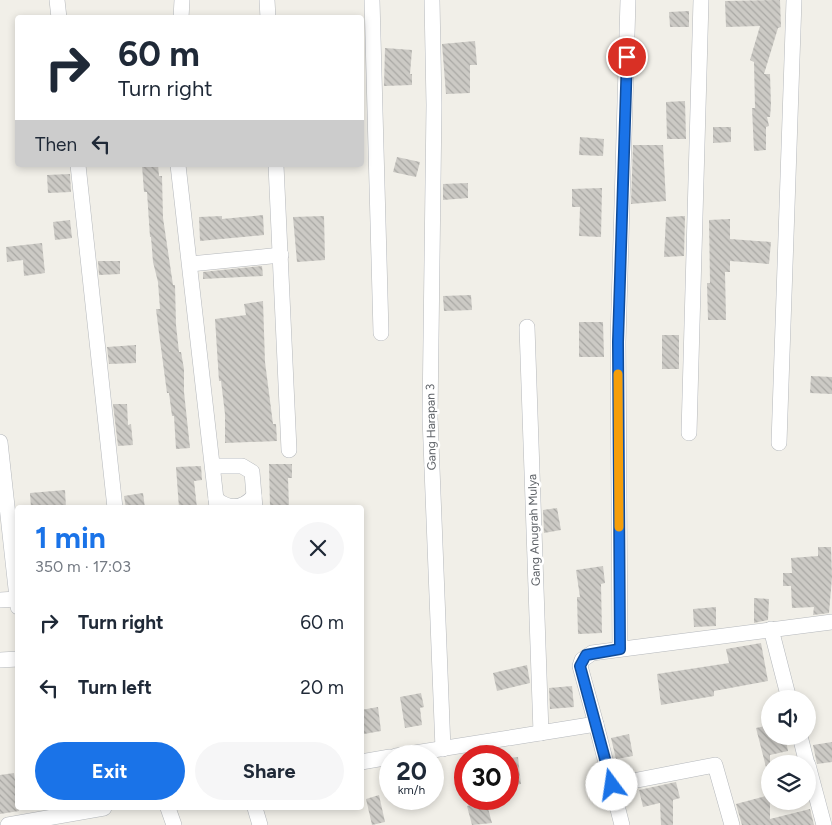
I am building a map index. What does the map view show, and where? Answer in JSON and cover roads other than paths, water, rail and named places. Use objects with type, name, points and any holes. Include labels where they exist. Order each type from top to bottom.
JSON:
[{"type":"street","points":[[182,0],[182,15]]},
{"type":"street","points":[[267,0],[268,15]]},
{"type":"street","name":"Gang Harapan 3","points":[[432,0],[434,105],[430,417],[443,745]]},
{"type":"street","points":[[620,649],[618,342],[628,0]]},
{"type":"street","points":[[689,433],[700,0]]},
{"type":"street","points":[[779,443],[794,0]]},
{"type":"street","points":[[372,2],[381,333]]},
{"type":"street","points":[[78,167],[115,505]]},
{"type":"street","points":[[178,167],[217,503]]},
{"type":"street","points":[[276,167],[289,450]]},
{"type":"street","points":[[190,264],[281,255]]},
{"type":"street","name":"Gang Anugrah Mulya","points":[[527,327],[541,733]]},
{"type":"street","points":[[0,443],[15,584]]},
{"type":"street","points":[[213,466],[242,466],[252,472],[254,502],[241,505]]},
{"type":"street","points":[[0,600],[15,603]]},
{"type":"street","points":[[622,825],[581,672],[582,660],[592,653],[832,622]]},
{"type":"street","points":[[771,629],[788,690]]},
{"type":"street","points":[[0,660],[15,659]]},
{"type":"street","points":[[444,749],[596,724]]},
{"type":"street","points":[[364,761],[379,759]]},
{"type":"street","points":[[612,785],[715,765],[732,825]]},
{"type":"street","points":[[816,797],[824,825]]},
{"type":"street","points":[[8,825],[40,813],[78,810]]},
{"type":"street","points":[[169,810],[174,825]]},
{"type":"street","points":[[256,810],[260,825]]}]
